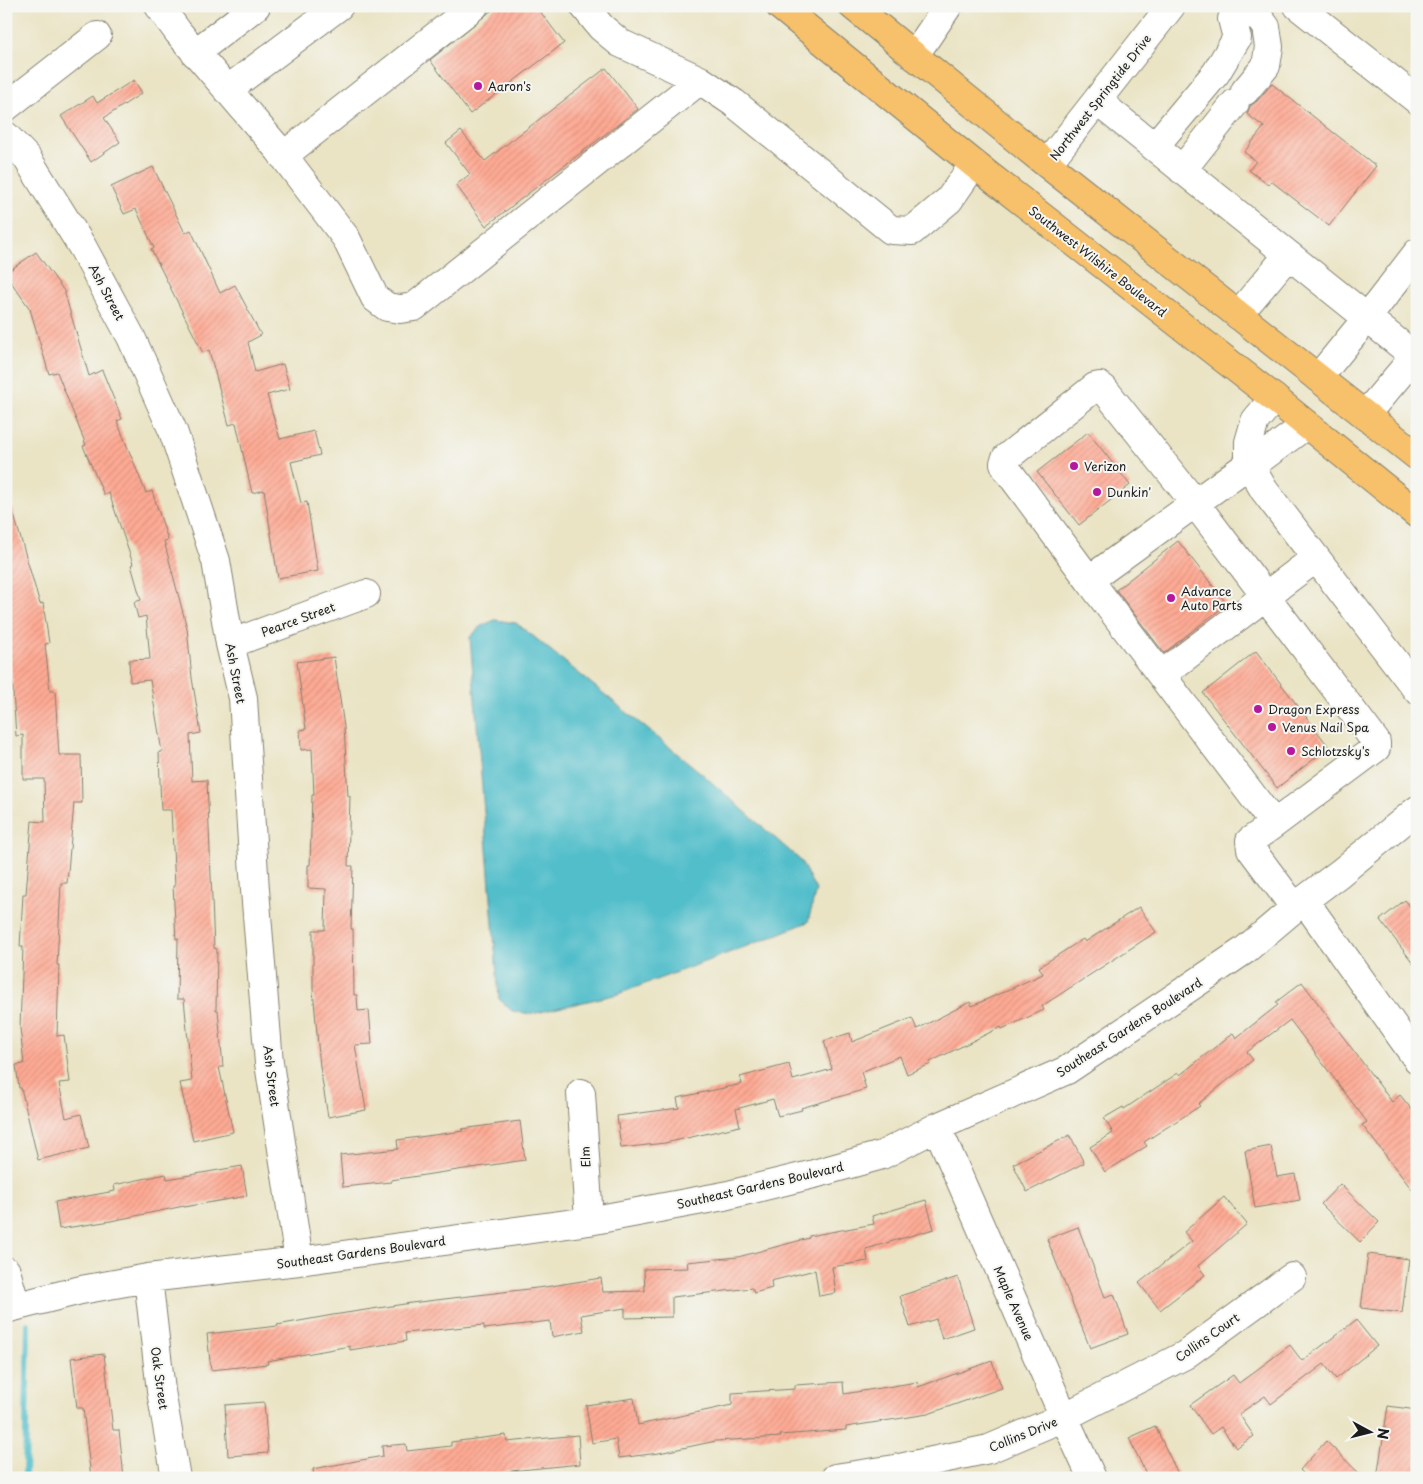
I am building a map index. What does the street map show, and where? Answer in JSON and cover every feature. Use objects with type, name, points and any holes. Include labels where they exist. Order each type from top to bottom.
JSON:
[{"type":"main road","name":"Southwest Wilshire Boulevard","points":[[780,6],[974,164],[1274,398],[1417,514]]},
{"type":"main road","points":[[853,6],[1047,164],[1415,453]]},
{"type":"street","points":[[159,6],[195,52],[283,156],[346,238],[376,298],[387,307],[400,309],[414,307],[700,80]]},
{"type":"street","points":[[195,52],[256,6]]},
{"type":"street","points":[[227,90],[339,6]]},
{"type":"street","points":[[283,156],[474,6]]},
{"type":"street","points":[[584,6],[601,27],[620,44],[700,80],[734,103],[891,230],[912,231],[949,200],[974,164]]},
{"type":"street","points":[[914,56],[948,6]]},
{"type":"street","name":"Northwest Springtide Drive","points":[[1047,164],[1171,6]]},
{"type":"street","points":[[1298,6],[1417,100]]},
{"type":"street","points":[[1154,147],[1216,73],[1233,45],[1237,38],[1234,9]]},
{"type":"street","points":[[1182,170],[1266,66],[1269,47],[1266,27],[1234,9]]},
{"type":"street","points":[[6,107],[97,36]]},
{"type":"street","points":[[1097,101],[1416,357],[1365,415]]},
{"type":"street","name":"Ash Street","points":[[6,136],[28,158],[83,248],[131,337],[170,423],[216,561],[230,644],[243,698],[254,890],[269,1063],[299,1261]]},
{"type":"street","points":[[1318,378],[1417,252]]},
{"type":"street","points":[[1238,314],[1288,255]]},
{"type":"street","points":[[1274,824],[1006,468],[1004,462],[1006,458],[1095,387],[1100,386],[1104,389],[1195,503],[1376,745],[1376,748],[1274,824],[1250,841],[1250,845],[1251,849],[1299,904],[1417,1059]]},
{"type":"street","points":[[1274,398],[1255,421],[1250,442],[1249,464],[1264,490],[1417,690]]},
{"type":"street","points":[[1089,580],[1306,425]]},
{"type":"street","points":[[1161,675],[1316,558]]},
{"type":"street","name":"Pearce Street","points":[[230,644],[366,594]]},
{"type":"street","name":"Southeast Gardens Boulevard","points":[[11,1307],[81,1290],[148,1278],[299,1261],[589,1221],[724,1196],[882,1155],[937,1127],[1067,1070],[1245,950],[1299,904],[1417,810]]},
{"type":"street","name":"Elm","points":[[581,1093],[589,1221]]},
{"type":"street","name":"Maple Avenue","points":[[937,1127],[1092,1478]]},
{"type":"street","points":[[6,1271],[11,1307]]},
{"type":"street","name":"Collins Court","points":[[1064,1417],[1184,1355],[1292,1277]]},
{"type":"street","name":"Oak Street","points":[[148,1278],[161,1391],[176,1478]]},
{"type":"street","name":"Collins Drive","points":[[835,1478],[895,1469],[989,1449],[1064,1417]]},
{"type":"water","points":[[495,620],[516,623],[533,636],[700,772],[800,860],[816,890],[808,922],[618,994],[532,1014],[512,1011],[499,999],[470,637],[481,626]]},
{"type":"building","name":"Aaron's","points":[[497,6],[536,6],[564,43],[470,114],[430,60]]},
{"type":"building","points":[[606,68],[638,109],[486,226],[456,185],[470,174],[446,143],[461,131],[485,161]]},
{"type":"building","points":[[134,80],[142,93],[104,118],[120,142],[91,162],[61,116],[93,96],[97,103]]},
{"type":"building","points":[[1272,84],[1376,166],[1329,226],[1271,181],[1268,185],[1249,170],[1256,161],[1244,152],[1264,127],[1247,114],[1250,106]]},
{"type":"building","points":[[153,167],[185,233],[191,230],[220,293],[235,285],[261,335],[248,342],[255,372],[283,364],[290,389],[267,395],[280,439],[314,431],[320,455],[291,462],[301,503],[307,502],[318,571],[278,578],[264,490],[252,493],[236,423],[229,425],[209,350],[203,353],[151,249],[154,248],[136,209],[124,214],[111,187]]},
{"type":"building","points":[[36,252],[64,291],[89,376],[102,370],[122,419],[117,421],[146,493],[152,491],[168,540],[164,541],[187,628],[192,678],[201,733],[190,735],[192,781],[207,780],[214,948],[217,949],[216,1010],[218,1010],[223,1067],[219,1067],[233,1132],[193,1141],[180,1083],[192,1081],[184,999],[177,999],[178,938],[176,939],[171,810],[161,810],[159,752],[162,752],[150,680],[130,682],[129,660],[150,659],[146,616],[138,618],[134,602],[141,600],[131,565],[133,564],[109,493],[104,495],[83,446],[86,445],[57,372],[49,374],[30,309],[6,275],[6,273]]},
{"type":"building","points":[[1088,432],[1130,485],[1079,525],[1037,472]]},
{"type":"building","points":[[11,505],[40,604],[43,603],[49,643],[45,644],[50,691],[55,691],[59,755],[81,755],[82,803],[74,803],[67,883],[61,883],[57,965],[59,965],[57,1036],[64,1035],[70,1082],[59,1083],[66,1118],[81,1114],[89,1148],[38,1160],[21,1088],[19,1088],[16,1065],[24,1064],[20,1028],[23,947],[20,947],[23,894],[26,894],[32,821],[45,822],[44,779],[23,779],[23,735],[16,736],[12,677],[6,630],[6,506]]},
{"type":"building","name":"Advance Auto Parts","points":[[1178,541],[1227,604],[1164,653],[1116,590]]},
{"type":"building","points":[[1256,651],[1329,747],[1277,788],[1203,693]]},
{"type":"building","points":[[334,657],[344,727],[348,796],[350,796],[348,866],[353,866],[351,929],[353,929],[354,995],[357,995],[358,1011],[369,1010],[372,1044],[355,1045],[366,1110],[328,1117],[320,1067],[313,989],[313,930],[325,930],[326,889],[308,888],[312,795],[314,795],[312,749],[301,750],[300,730],[306,729],[297,662]]},
{"type":"building","points":[[1405,900],[1417,915],[1417,968],[1380,920]]},
{"type":"building","points":[[1139,907],[1156,932],[1042,1006],[1044,1010],[1002,1029],[1001,1027],[930,1062],[931,1064],[907,1074],[900,1056],[861,1072],[866,1089],[778,1116],[773,1099],[736,1109],[740,1126],[665,1143],[621,1148],[617,1116],[679,1108],[677,1098],[742,1084],[740,1077],[789,1064],[793,1080],[832,1069],[824,1041],[850,1033],[852,1042],[912,1018],[917,1029],[970,1002],[972,1006],[1043,974],[1039,967],[1083,939],[1085,942]]},
{"type":"building","points":[[1302,982],[1392,1102],[1400,1095],[1417,1116],[1417,1196],[1362,1125],[1367,1122],[1290,1020],[1247,1052],[1253,1060],[1198,1104],[1200,1106],[1144,1142],[1147,1146],[1105,1172],[1090,1147],[1113,1133],[1104,1118],[1123,1107],[1124,1109],[1178,1073],[1180,1075],[1233,1033],[1236,1038],[1278,1005],[1276,1002]]},
{"type":"building","points":[[520,1121],[525,1160],[391,1180],[391,1182],[343,1187],[340,1155],[398,1149],[397,1140]]},
{"type":"building","points":[[1070,1135],[1084,1163],[1027,1192],[1013,1164]]},
{"type":"building","points":[[1271,1146],[1277,1177],[1295,1174],[1300,1200],[1255,1208],[1245,1151]]},
{"type":"building","points":[[242,1166],[247,1196],[59,1229],[55,1202],[115,1191],[114,1185],[166,1174],[167,1179]]},
{"type":"building","points":[[1340,1184],[1379,1222],[1360,1242],[1321,1204]]},
{"type":"building","points":[[1224,1197],[1247,1224],[1198,1266],[1205,1275],[1160,1310],[1139,1283],[1192,1241],[1184,1232]]},
{"type":"building","points":[[926,1200],[934,1229],[866,1249],[868,1261],[832,1267],[836,1293],[819,1296],[815,1270],[771,1281],[772,1288],[754,1293],[752,1288],[672,1297],[672,1317],[625,1318],[625,1308],[581,1315],[584,1331],[552,1337],[550,1321],[484,1329],[484,1325],[405,1333],[406,1341],[350,1350],[350,1346],[267,1361],[268,1364],[211,1370],[207,1334],[278,1326],[411,1303],[545,1287],[601,1278],[603,1292],[645,1291],[644,1269],[688,1268],[687,1262],[738,1257],[809,1238],[809,1236],[874,1224],[872,1216]]},
{"type":"building","points":[[1078,1227],[1105,1297],[1114,1294],[1128,1334],[1090,1348],[1047,1239]]},
{"type":"building","points":[[1368,1254],[1409,1259],[1402,1313],[1361,1308]]},
{"type":"building","points":[[958,1277],[974,1328],[942,1339],[936,1319],[910,1327],[900,1296]]},
{"type":"building","points":[[1356,1320],[1377,1346],[1336,1379],[1324,1364],[1271,1404],[1265,1396],[1239,1414],[1254,1436],[1236,1448],[1221,1427],[1211,1434],[1190,1405],[1233,1375],[1239,1383],[1290,1345],[1302,1361]]},
{"type":"building","points":[[104,1354],[113,1430],[119,1430],[124,1478],[91,1478],[83,1408],[77,1408],[71,1358]]},
{"type":"building","points":[[992,1361],[1002,1388],[928,1414],[846,1427],[846,1430],[716,1441],[659,1453],[619,1458],[616,1439],[592,1443],[586,1405],[634,1398],[638,1425],[732,1405],[732,1393],[795,1389],[795,1385],[843,1382],[844,1394],[917,1382],[918,1387]]},
{"type":"building","points":[[264,1402],[268,1453],[228,1456],[225,1405]]},
{"type":"building","points":[[1388,1406],[1417,1410],[1417,1478],[1377,1478]]},
{"type":"building","points":[[1155,1426],[1180,1478],[1148,1478],[1129,1438]]},
{"type":"building","points":[[506,1435],[507,1442],[578,1435],[580,1464],[466,1478],[314,1478],[313,1469],[383,1456],[382,1446],[406,1444],[407,1451],[451,1446],[451,1442]]},
{"type":"building","points":[[1326,1441],[1364,1478],[1308,1478],[1300,1470]]},
{"type":"waterway","points":[[25,1478],[28,1324]]},
{"type":"place","name":"Aaron's","points":[[478,86]]},
{"type":"place","name":"Verizon","points":[[1074,466]]},
{"type":"place","name":"Dunkin'","points":[[1097,492]]},
{"type":"place","name":"Advance Auto Parts","points":[[1171,598]]},
{"type":"place","name":"Dragon Express","points":[[1258,709]]},
{"type":"place","name":"Venus Nail Spa","points":[[1272,727]]},
{"type":"place","name":"Schlotzsky's","points":[[1291,751]]}]
